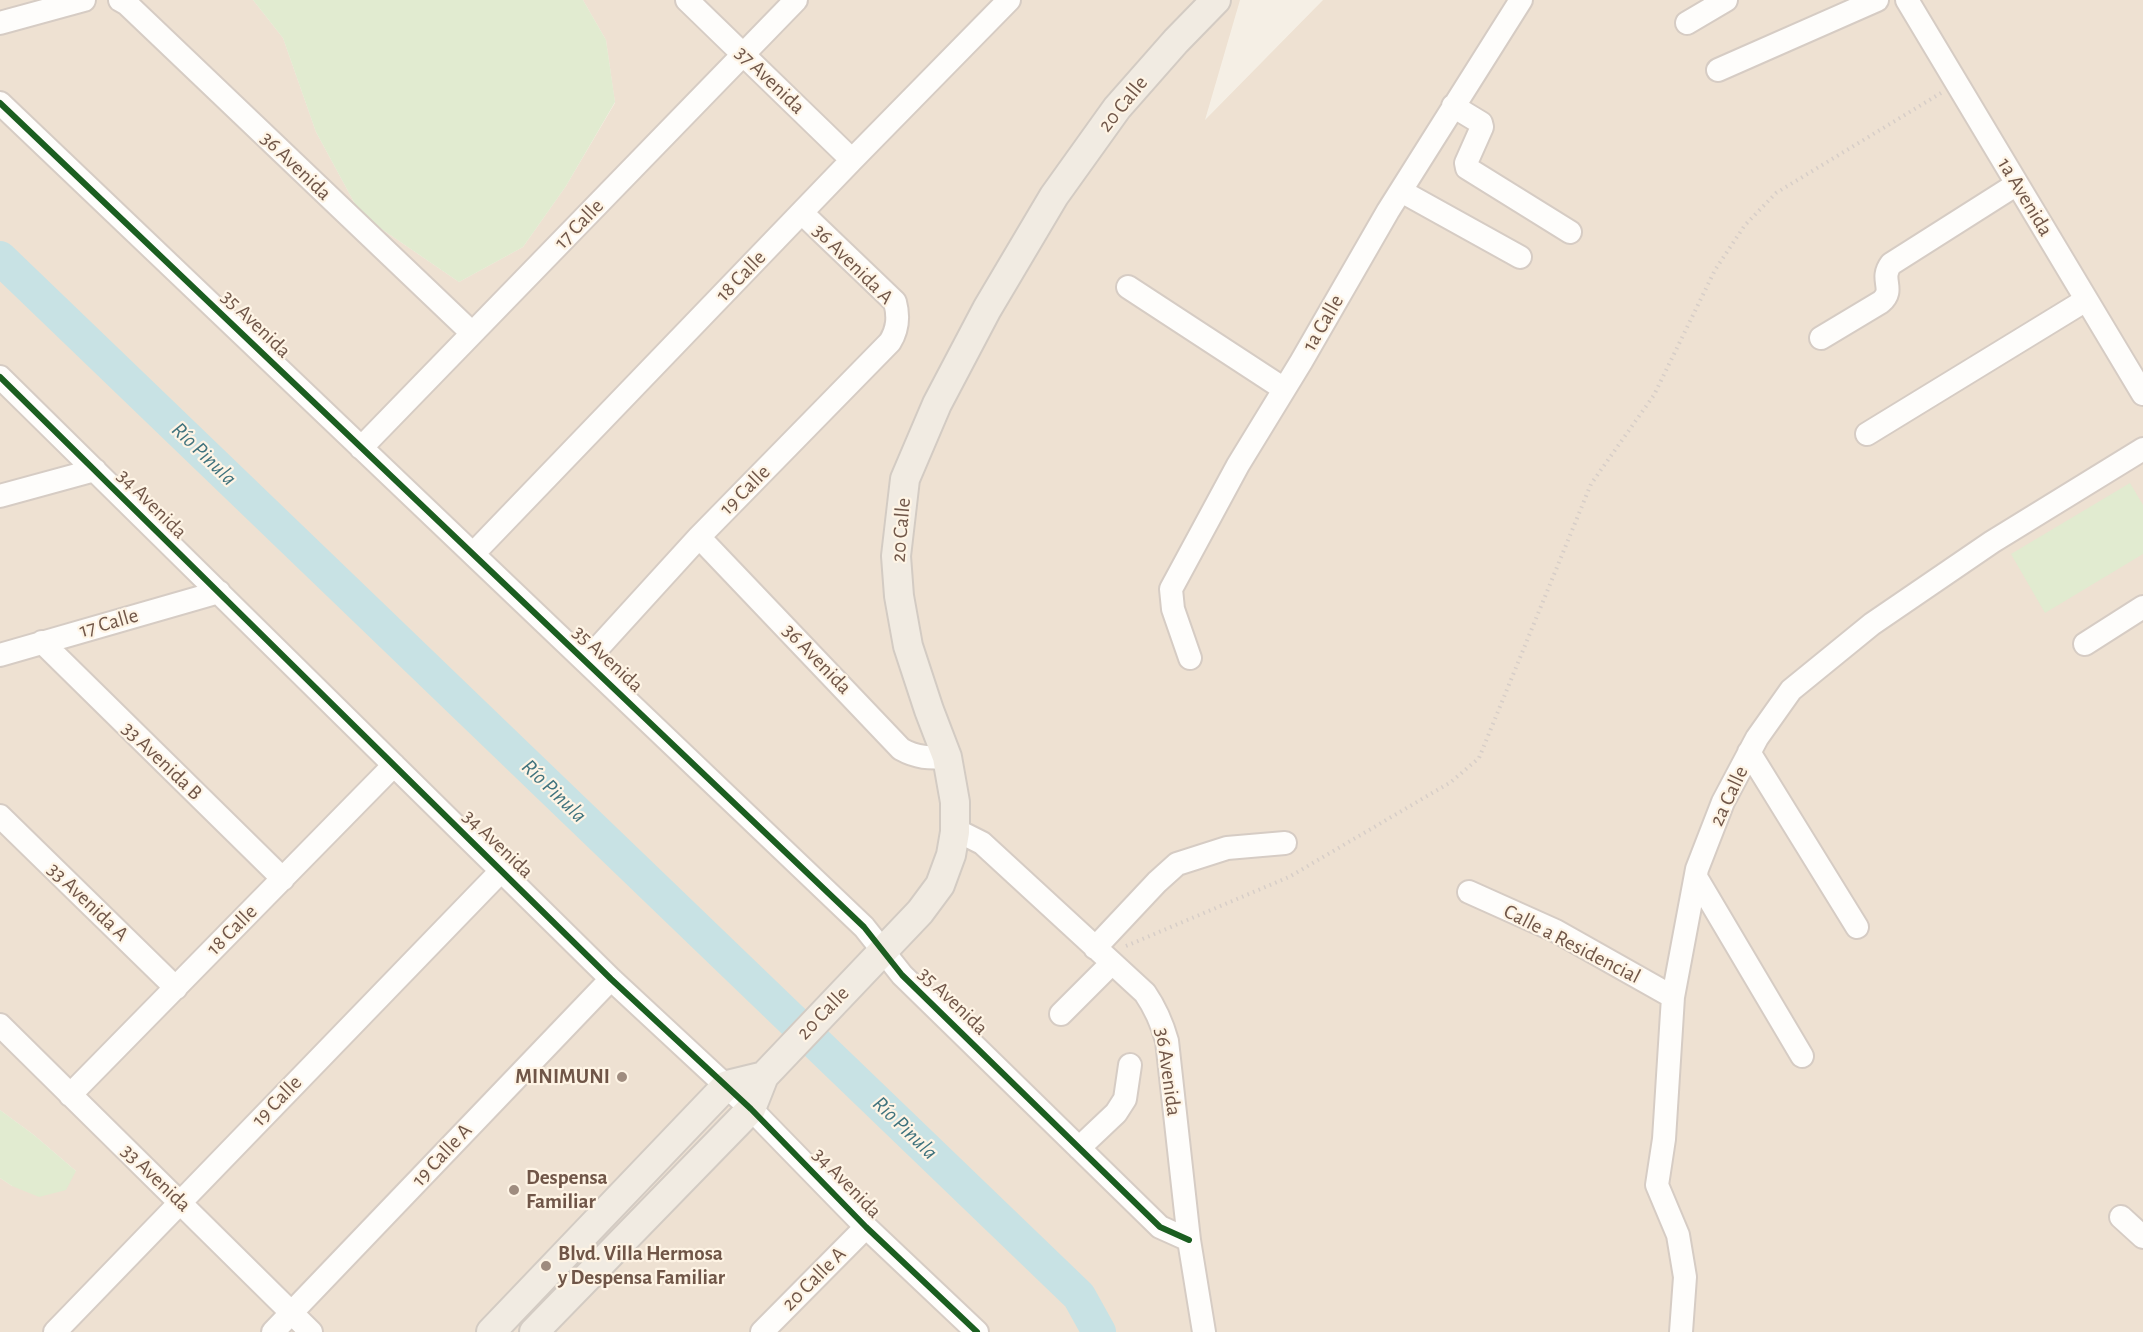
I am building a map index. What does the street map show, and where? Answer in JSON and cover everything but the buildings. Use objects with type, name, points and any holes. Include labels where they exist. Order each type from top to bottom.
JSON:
[{"type":"main road","name":"20 Calle","points":[[540,1330],[751,1109],[772,1066],[920,912],[940,885],[951,855],[955,832],[955,802],[947,757],[908,646],[899,596],[896,556],[905,479],[937,404],[981,319],[1054,196],[1117,108],[1216,0]]},
{"type":"main road","points":[[491,1332],[727,1085],[772,1066]]},
{"type":"street","points":[[0,23],[84,0]]},
{"type":"street","name":"36 Avenida","points":[[120,0],[127,4],[472,333]]},
{"type":"street","name":"37 Avenida","points":[[687,0],[852,160]]},
{"type":"street","name":"17 Calle","points":[[361,448],[796,0]]},
{"type":"street","name":"18 Calle","points":[[473,554],[852,160],[1010,0]]},
{"type":"street","name":"1a Calle","points":[[1190,658],[1173,609],[1171,589],[1238,465],[1453,105],[1521,0]]},
{"type":"street","points":[[1687,23],[1726,0]]},
{"type":"street","points":[[1718,70],[1877,0]]},
{"type":"street","name":"1a Avenida","points":[[1907,0],[2143,394]]},
{"type":"street","name":"35 Avenida","points":[[0,103],[864,927],[902,975],[1160,1227],[1189,1240]]},
{"type":"street","points":[[1453,105],[1480,123],[1482,127],[1466,163],[1467,168],[1570,232]]},
{"type":"street","points":[[1821,338],[1888,297],[1886,271],[1891,264],[2017,184]]},
{"type":"street","points":[[1401,191],[1520,257]]},
{"type":"street","name":"36 Avenida A","points":[[802,213],[896,302],[898,318]]},
{"type":"street","points":[[1128,287],[1284,389]]},
{"type":"street","points":[[1867,434],[2086,300]]},
{"type":"street","name":"19 Calle","points":[[586,661],[699,537],[890,342],[897,327],[898,318]]},
{"type":"street","name":"34 Avenida","points":[[0,376],[611,979],[727,1085],[866,1227],[977,1332]]},
{"type":"street","name":"2a Calle","points":[[1681,1332],[1685,1277],[1678,1235],[1657,1185],[1664,1139],[1673,997],[1696,876],[1723,802],[1749,752],[1791,690],[1872,624],[1992,542],[2143,449]]},
{"type":"street","points":[[0,496],[95,470]]},
{"type":"street","name":"36 Avenida","points":[[699,537],[901,749],[914,756],[947,757]]},
{"type":"street","name":"17 Calle","points":[[0,655],[219,592]]},
{"type":"street","points":[[2085,644],[2143,607]]},
{"type":"street","name":"33 Avenida B","points":[[42,642],[283,879]]},
{"type":"street","points":[[1749,752],[1857,927]]},
{"type":"street","name":"18 Calle","points":[[70,1095],[394,765]]},
{"type":"street","name":"33 Avenida A","points":[[0,816],[176,988]]},
{"type":"street","name":"36 Avenida","points":[[955,832],[982,843],[1145,993],[1163,1024],[1167,1041],[1189,1240],[1204,1332]]},
{"type":"street","points":[[1061,1014],[1157,882],[1177,864],[1227,848],[1285,843]]},
{"type":"street","name":"19 Calle","points":[[55,1332],[501,871]]},
{"type":"street","points":[[1696,876],[1802,1056]]},
{"type":"street","name":"Calle a Residencial","points":[[1469,892],[1556,931],[1673,997]]},
{"type":"street","name":"19 Calle A","points":[[273,1332],[611,979]]},
{"type":"street","name":"33 Avenida","points":[[0,1025],[311,1332]]},
{"type":"street","points":[[1079,1148],[1116,1113],[1125,1099],[1130,1065]]},
{"type":"street","points":[[2121,1216],[2143,1237]]},
{"type":"street","name":"20 Calle A","points":[[762,1332],[866,1227]]},
{"type":"path","points":[[1104,956],[1288,877],[1451,782],[1479,758],[1591,484],[1654,395],[1715,270],[1745,225],[1776,193],[1956,83]]},
{"type":"shaded area","points":[[0,0],[253,0],[283,38],[316,132],[361,215],[459,282],[523,247],[566,186],[615,103],[606,40],[583,0],[1240,0],[1205,120],[1323,0],[2143,0],[2143,1332],[0,1332],[0,1178],[12,1186],[76,1171],[0,1110]]},
{"type":"green space","points":[[253,0],[583,0],[606,40],[615,102],[566,186],[523,247],[459,282],[361,215],[316,132],[283,38]]},
{"type":"green space","points":[[2130,483],[2143,505],[2143,554],[2045,613],[2011,554]]},
{"type":"green space","points":[[0,1110],[76,1171],[66,1190],[39,1197],[12,1186],[0,1178]]},
{"type":"waterway","name":"Río Pinula","points":[[0,258],[1079,1296],[1099,1332]]},
{"type":"cycle path","points":[[0,103],[864,927],[902,975],[1160,1227],[1189,1240]]},
{"type":"cycle path","points":[[0,377],[611,979],[751,1109],[866,1227],[977,1332]]},
{"type":"place","name":"MINIMUNI","points":[[622,1077]]},
{"type":"place","name":"Despensa Familiar","points":[[514,1190]]},
{"type":"place","name":"Blvd. Villa Hermosa y Despensa Familiar","points":[[546,1266]]}]
